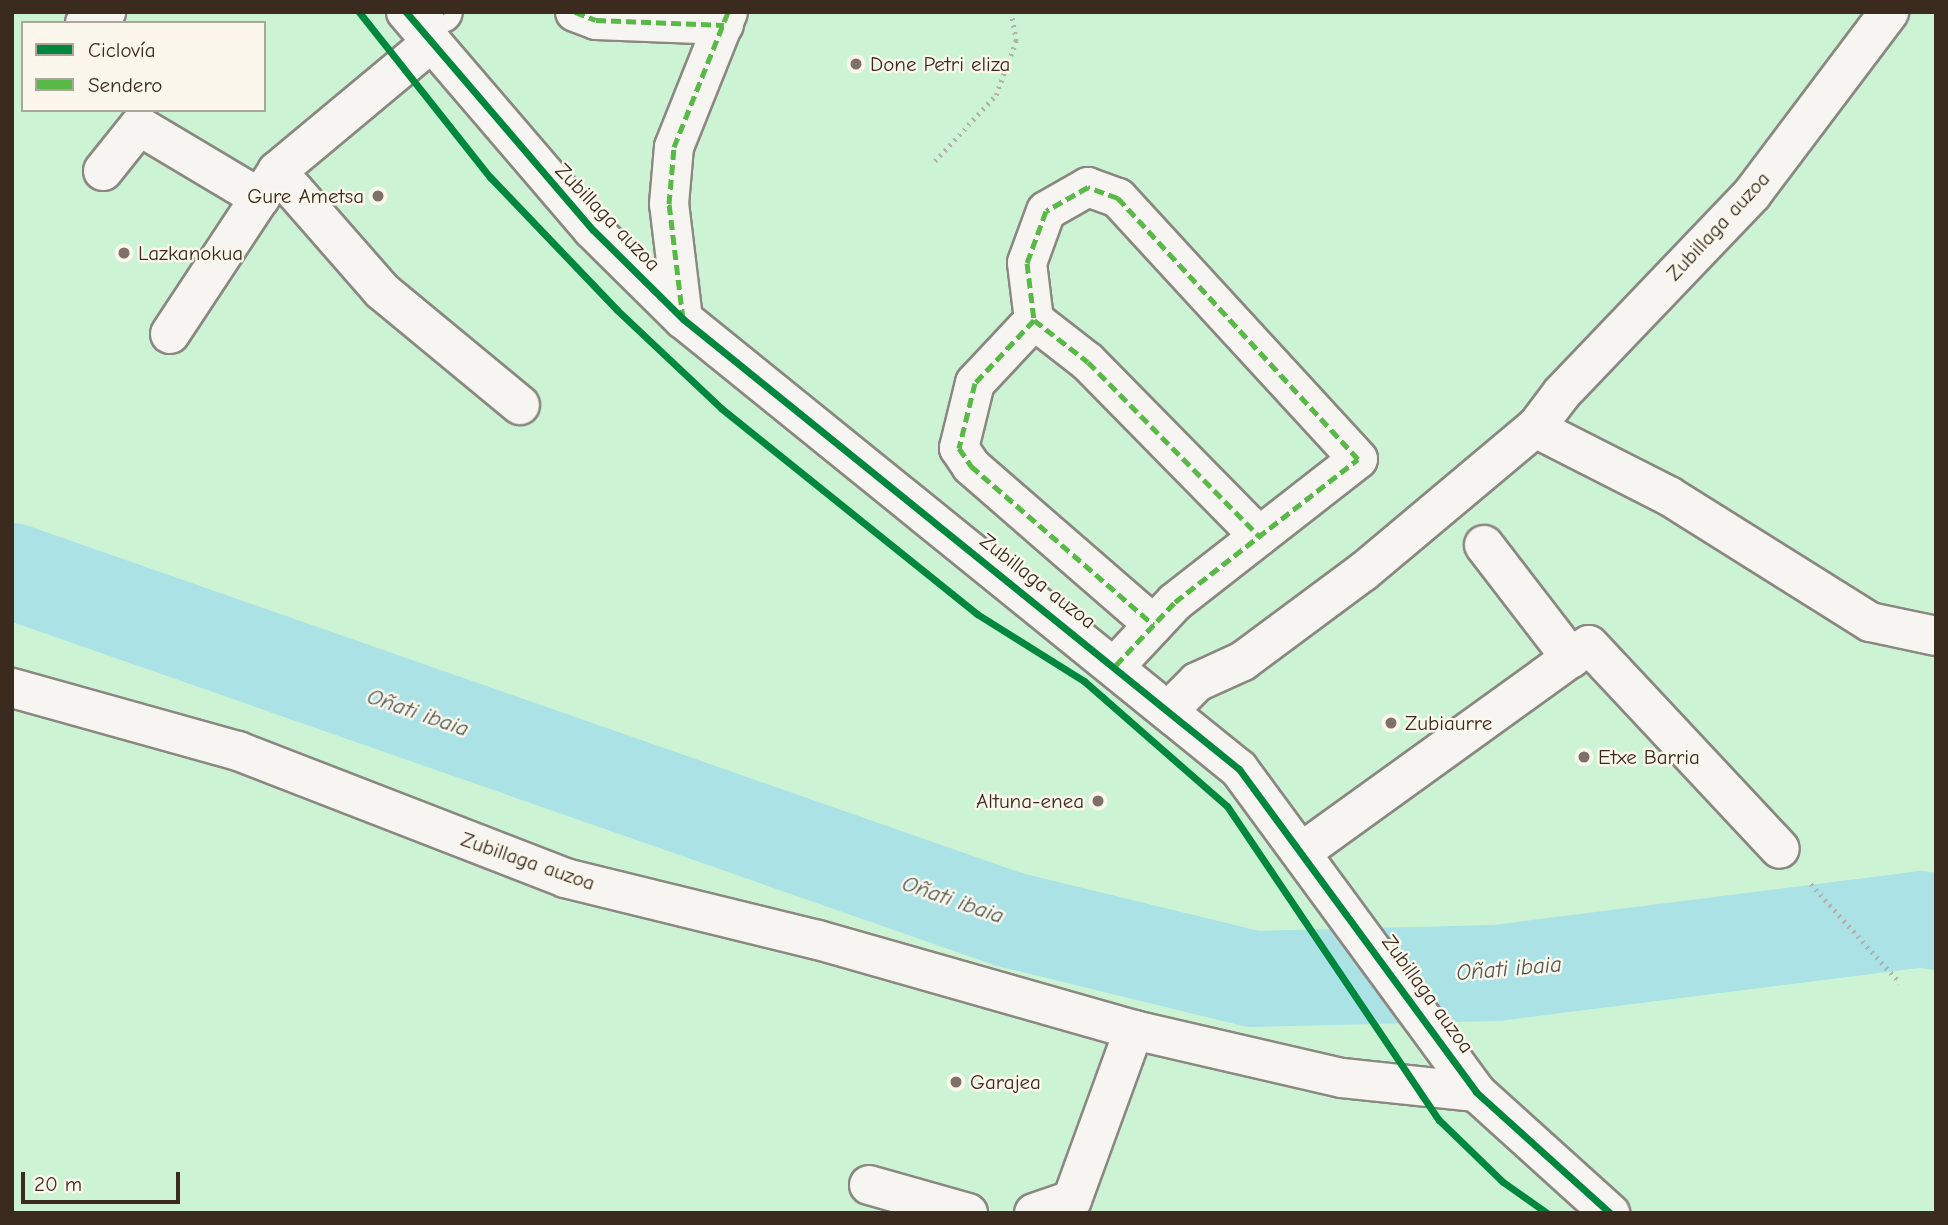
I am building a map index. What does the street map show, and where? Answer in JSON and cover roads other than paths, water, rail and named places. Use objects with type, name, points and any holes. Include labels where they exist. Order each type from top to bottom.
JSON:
[{"type":"street","points":[[89,21],[106,12]]},
{"type":"street","points":[[575,12],[596,20],[726,18]]},
{"type":"street","name":"Zubillaga auzoa","points":[[1170,709],[1197,682],[1243,661],[1363,572],[1475,473],[1535,428],[1752,194],[1889,12]]},
{"type":"street","name":"Zubillaga auzoa","points":[[683,319],[669,204],[674,147],[726,18]]},
{"type":"street","points":[[170,334],[268,185],[431,20]]},
{"type":"street","name":"Zubillaga auzoa","points":[[431,20],[593,230],[683,319],[746,375],[1116,665],[1239,769],[1307,857],[1476,1092],[1610,1213]]},
{"type":"street","points":[[103,172],[139,126],[268,185],[382,291],[520,405]]},
{"type":"street","points":[[1116,665],[1154,625],[1259,536],[1358,459],[1118,198],[1088,187],[1046,211],[1027,263],[1034,320],[1088,362],[1259,536]]},
{"type":"street","name":"Zubillaga auzoa","points":[[1034,320],[975,383],[959,448],[971,466],[1154,625]]},
{"type":"street","points":[[1535,428],[1669,496],[1870,622],[1936,636]]},
{"type":"street","points":[[1484,545],[1571,658]]},
{"type":"street","points":[[1307,857],[1589,645],[1780,849]]},
{"type":"street","name":"Zubillaga auzoa","points":[[12,688],[238,751],[565,878],[818,940],[1134,1030],[1342,1078],[1476,1092]]},
{"type":"street","points":[[1034,1213],[1072,1200],[1134,1030]]},
{"type":"street","points":[[869,1185],[968,1213]]},
{"type":"waterway","name":"Oñati ibaia","points":[[12,571],[1011,920],[1253,979],[1496,973],[1921,919],[1936,922]]},
{"type":"place","name":"Done Petri eliza","points":[[856,64]]},
{"type":"place","name":"Gure Ametsa","points":[[378,196]]},
{"type":"place","name":"Lazkanokua","points":[[124,253]]},
{"type":"place","name":"Zubiaurre","points":[[1391,723]]},
{"type":"place","name":"Etxe Barria","points":[[1584,757]]},
{"type":"place","name":"Altuna-enea","points":[[1098,801]]},
{"type":"place","name":"Garajea","points":[[956,1082]]}]
